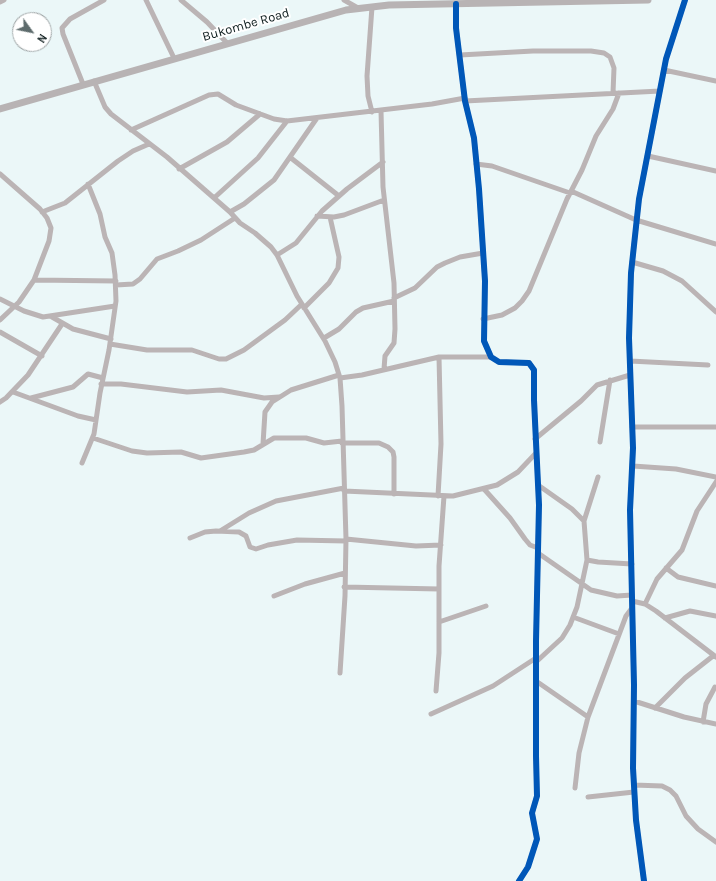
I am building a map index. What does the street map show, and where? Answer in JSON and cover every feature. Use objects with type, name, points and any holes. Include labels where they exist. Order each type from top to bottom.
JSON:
[{"type":"main road","name":"Bukombe Road","points":[[0,109],[83,84],[346,10],[372,7],[456,4],[465,2],[648,0]]},
{"type":"street","points":[[0,2],[4,0]]},
{"type":"street","points":[[83,84],[62,34],[62,28],[67,21],[104,0]]},
{"type":"street","points":[[146,0],[174,58]]},
{"type":"street","points":[[181,0],[207,22],[227,43]]},
{"type":"street","points":[[344,0],[358,8]]},
{"type":"street","points":[[644,881],[634,792],[634,701],[630,510],[633,466],[630,375],[632,262],[639,199],[664,70],[678,18],[685,0]]},
{"type":"street","points":[[456,4],[465,99],[474,138],[485,281],[483,319],[484,341],[491,358]]},
{"type":"street","points":[[372,7],[367,76],[368,96],[372,112]]},
{"type":"street","points":[[460,55],[533,51],[591,51],[604,53],[610,58],[614,68],[616,93],[613,109],[596,136],[570,192],[535,273],[529,291],[522,301],[514,308],[502,315],[483,319]]},
{"type":"street","points":[[664,70],[716,81]]},
{"type":"street","points":[[94,81],[105,107],[214,198],[230,212],[240,224],[267,243],[277,255],[303,306],[324,338],[340,377],[346,540],[340,673]]},
{"type":"street","points":[[131,130],[209,95],[218,94],[236,105],[274,119],[287,121],[381,111],[465,99],[536,99],[660,91]]},
{"type":"street","points":[[381,111],[384,200],[394,283],[395,337],[394,343],[385,356],[384,369]]},
{"type":"street","points":[[179,169],[226,142],[260,114]]},
{"type":"street","points":[[230,212],[262,191],[274,180],[291,158],[317,118]]},
{"type":"street","points":[[214,198],[258,158],[287,121]]},
{"type":"street","points":[[42,212],[65,203],[88,184],[134,151],[149,144]]},
{"type":"street","points":[[648,156],[716,171]]},
{"type":"street","points":[[291,158],[339,196]]},
{"type":"street","points":[[277,255],[296,243],[317,216],[369,171],[383,162]]},
{"type":"street","points":[[476,164],[492,166],[570,192],[636,220],[716,244]]},
{"type":"street","points":[[0,174],[25,194],[42,212],[51,228],[49,241],[34,280],[15,306],[0,320]]},
{"type":"street","points":[[82,463],[93,438],[110,342],[115,306],[116,283],[112,253],[105,237],[100,214],[88,184]]},
{"type":"street","points":[[317,216],[330,217],[344,215],[384,200]]},
{"type":"street","points":[[52,317],[62,324],[110,342],[147,350],[192,350],[219,359],[226,359],[244,350],[285,320],[328,283],[338,268],[339,257],[330,217]]},
{"type":"street","points":[[34,280],[133,284],[140,279],[157,259],[189,246],[235,218]]},
{"type":"street","points":[[324,338],[336,332],[356,312],[363,308],[394,299],[415,288],[437,267],[460,257],[483,253]]},
{"type":"street","points":[[632,262],[663,271],[682,281],[716,312]]},
{"type":"street","points":[[0,299],[43,317],[52,317],[115,306]]},
{"type":"street","points":[[0,402],[13,392],[28,375],[62,324]]},
{"type":"street","points":[[0,332],[42,356]]},
{"type":"street","points":[[438,496],[441,444],[439,356]]},
{"type":"street","points":[[263,444],[265,412],[279,397],[291,390],[340,377],[362,375],[439,356],[491,358],[499,362],[511,364],[526,363],[533,367],[538,485],[536,660],[536,756],[538,796],[532,813],[537,839],[528,867],[519,881]]},
{"type":"street","points":[[630,361],[708,365]]},
{"type":"street","points":[[30,398],[72,387],[79,383],[88,374],[102,381],[187,392],[221,390],[264,398],[279,397]]},
{"type":"street","points":[[535,439],[571,410],[597,385],[630,375]]},
{"type":"street","points":[[600,442],[610,380]]},
{"type":"street","points":[[13,392],[78,416],[96,420]]},
{"type":"street","points":[[632,427],[716,428]]},
{"type":"street","points":[[93,438],[132,451],[147,453],[181,452],[196,458],[244,452],[274,438],[286,437],[314,439],[324,443],[379,443],[388,447],[394,457],[394,494]]},
{"type":"street","points":[[220,531],[249,513],[276,500],[344,489],[394,494],[444,496],[484,489],[497,485],[518,472],[536,453]]},
{"type":"street","points":[[633,466],[676,469],[716,477]]},
{"type":"street","points":[[431,714],[493,686],[536,660],[562,638],[572,617],[588,560],[584,520],[598,477]]},
{"type":"street","points":[[645,604],[657,579],[682,550],[697,512],[716,482]]},
{"type":"street","points":[[538,485],[572,509],[584,520]]},
{"type":"street","points":[[484,489],[510,518],[530,544],[582,585],[606,594],[632,598],[645,604],[715,657],[685,678],[655,708]]},
{"type":"street","points":[[436,691],[444,496]]},
{"type":"street","points":[[190,538],[205,532],[220,531],[244,534],[248,544],[253,549],[297,540],[346,540],[416,546],[441,545]]},
{"type":"street","points":[[588,560],[632,564]]},
{"type":"street","points":[[666,568],[678,577],[716,586]]},
{"type":"street","points":[[274,596],[305,584],[345,573]]},
{"type":"street","points":[[344,587],[439,589]]},
{"type":"street","points":[[439,622],[486,606]]},
{"type":"street","points":[[575,788],[579,754],[588,717],[626,616],[632,608]]},
{"type":"street","points":[[665,618],[690,611],[716,616]]},
{"type":"street","points":[[572,617],[620,634]]},
{"type":"street","points":[[536,681],[588,717]]},
{"type":"street","points":[[703,722],[706,704],[715,687]]},
{"type":"street","points":[[634,701],[703,722],[716,724]]},
{"type":"street","points":[[634,785],[662,786],[670,790],[676,796],[686,816],[698,829],[716,842]]},
{"type":"street","points":[[588,797],[634,792]]},
{"type":"cycle path","points":[[644,881],[636,820],[633,768],[634,685],[630,510],[633,448],[629,338],[631,273],[639,199],[666,59],[685,0]]},
{"type":"cycle path","points":[[456,4],[456,28],[465,101],[474,138],[479,189],[485,281],[484,341],[491,357],[499,362],[529,363],[534,370],[539,505],[536,641],[537,796],[532,813],[537,839],[528,867],[519,881]]}]
